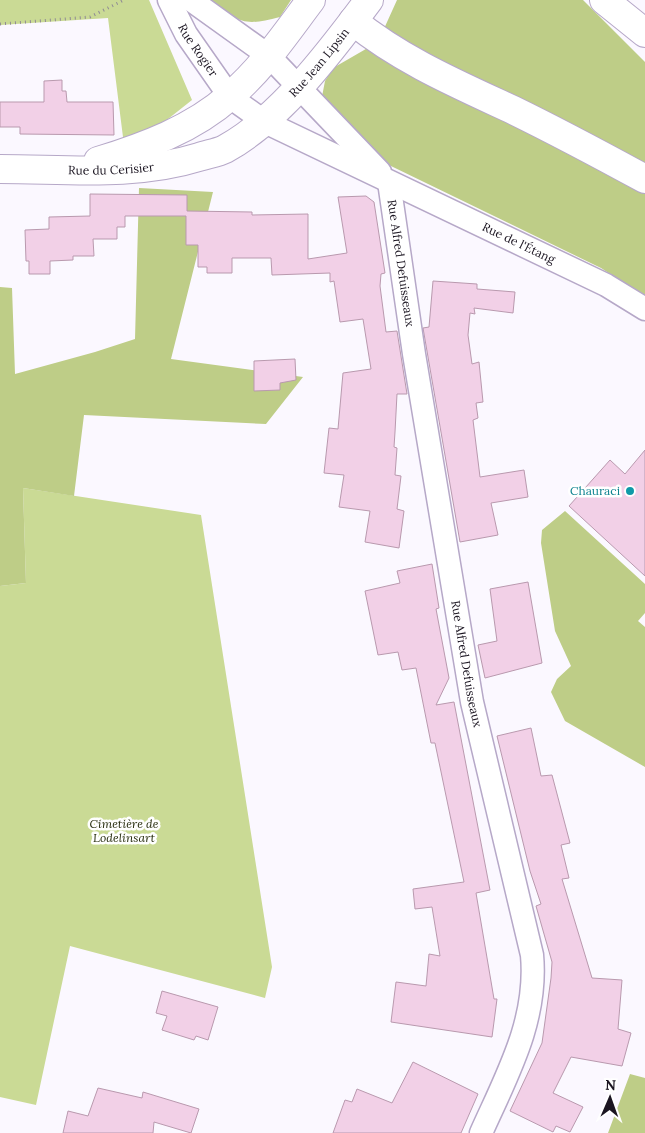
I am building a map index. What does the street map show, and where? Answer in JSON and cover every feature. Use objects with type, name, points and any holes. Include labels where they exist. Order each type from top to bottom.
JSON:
[{"type":"main road","points":[[230,97],[269,56],[311,0]]},
{"type":"main road","name":"Rue Jean Lipsin","points":[[265,122],[299,85],[350,11],[369,0]]},
{"type":"main road","points":[[604,0],[645,33]]},
{"type":"main road","points":[[350,11],[378,42],[414,63],[573,139],[645,179]]},
{"type":"main road","name":"Rue du Cerisier","points":[[68,170],[137,149],[188,125],[230,97]]},
{"type":"main road","name":"Rue du Cerisier","points":[[68,170],[131,170],[177,164],[224,149],[265,122]]},
{"type":"main road","points":[[0,170],[68,170]]},
{"type":"street","name":"Rue Rogier","points":[[169,0],[186,34],[230,97]]},
{"type":"street","name":"Rue Rogier","points":[[191,0],[269,56]]},
{"type":"street","name":"Rue de l'Étang","points":[[269,56],[299,85],[389,182]]},
{"type":"street","name":"Rue de l'Étang","points":[[230,97],[265,122],[598,280],[645,309]]},
{"type":"street","name":"Rue Alfred Defuisseaux","points":[[389,182],[414,354],[472,702],[532,955],[534,979],[532,1002],[525,1030],[517,1054],[481,1133]]},
{"type":"path","points":[[0,24],[90,17],[124,0]]},
{"type":"green space","points":[[0,0],[149,0],[192,100],[125,153],[108,18],[0,25]]},
{"type":"green space","points":[[209,0],[291,0],[280,17],[249,22],[235,18]]},
{"type":"green space","points":[[397,0],[583,0],[645,62],[645,297],[601,268],[360,151],[320,107],[325,81],[333,68],[378,42]]},
{"type":"green space","points":[[139,188],[213,192],[171,359],[303,377],[266,424],[84,415],[74,496],[23,488],[26,583],[0,586],[0,287],[12,288],[15,374],[135,339]]},
{"type":"green space","name":"Cimetière de Lodelinsart","points":[[23,488],[201,515],[272,967],[265,998],[70,946],[36,1105],[0,1097],[0,586],[26,583]]},
{"type":"green space","points":[[565,511],[645,584],[645,613],[638,621],[645,627],[645,767],[565,721],[551,692],[557,679],[571,666],[555,631],[541,543],[542,530]]},
{"type":"green space","points":[[630,1074],[645,1078],[645,1133],[608,1133]]},
{"type":"building","points":[[62,80],[62,91],[66,91],[67,102],[113,102],[114,135],[20,134],[20,127],[0,127],[0,102],[44,102],[44,81]]},
{"type":"building","points":[[90,194],[187,195],[187,211],[252,212],[252,215],[308,214],[308,259],[347,253],[338,197],[366,196],[374,202],[385,273],[381,274],[380,286],[386,332],[397,331],[407,394],[397,394],[394,447],[397,448],[395,475],[401,476],[397,509],[404,511],[399,548],[365,542],[370,511],[339,507],[344,475],[324,473],[329,428],[338,429],[343,373],[371,369],[363,319],[340,322],[334,281],[330,282],[330,273],[272,275],[271,258],[232,258],[232,273],[207,273],[207,267],[198,267],[198,245],[186,245],[186,216],[125,216],[125,227],[117,227],[117,239],[93,239],[94,256],[73,256],[73,260],[50,261],[50,274],[29,274],[29,261],[26,261],[25,230],[49,229],[49,217],[90,216]]},
{"type":"building","points":[[433,281],[477,284],[477,289],[515,292],[513,313],[474,308],[475,314],[470,313],[468,335],[472,364],[479,362],[483,402],[476,403],[478,418],[473,420],[480,477],[524,470],[528,497],[491,503],[498,535],[460,542],[423,328],[429,327]]},
{"type":"building","points":[[295,359],[296,380],[280,383],[280,390],[254,391],[254,361]]},
{"type":"building","name":"Chauraci","points":[[645,450],[645,576],[569,506],[610,460],[625,474]]},
{"type":"building","points":[[432,564],[439,608],[436,609],[449,678],[436,705],[454,702],[490,890],[476,893],[494,999],[497,999],[492,1037],[391,1022],[396,982],[426,986],[429,954],[440,956],[432,907],[415,909],[413,889],[464,882],[435,743],[431,743],[416,668],[402,670],[398,652],[378,655],[365,591],[400,583],[397,571]]},
{"type":"building","points":[[528,582],[542,663],[485,678],[478,645],[497,641],[490,589]]},
{"type":"building","points":[[531,728],[541,776],[552,775],[570,843],[561,845],[569,878],[562,879],[592,978],[622,980],[618,1029],[631,1033],[622,1066],[571,1057],[553,1093],[583,1107],[570,1132],[556,1126],[553,1132],[510,1111],[542,1043],[552,962],[536,906],[541,904],[530,871],[497,736]]},
{"type":"building","points":[[162,991],[218,1007],[208,1040],[196,1036],[194,1040],[162,1030],[167,1016],[156,1013]]},
{"type":"building","points":[[413,1062],[478,1094],[461,1133],[333,1133],[345,1100],[352,1102],[357,1089],[392,1103]]},
{"type":"building","points":[[98,1088],[142,1098],[143,1092],[199,1109],[191,1133],[154,1122],[153,1133],[63,1133],[68,1111],[88,1116]]},
{"type":"place","name":"Chauraci","points":[[630,491]]}]
